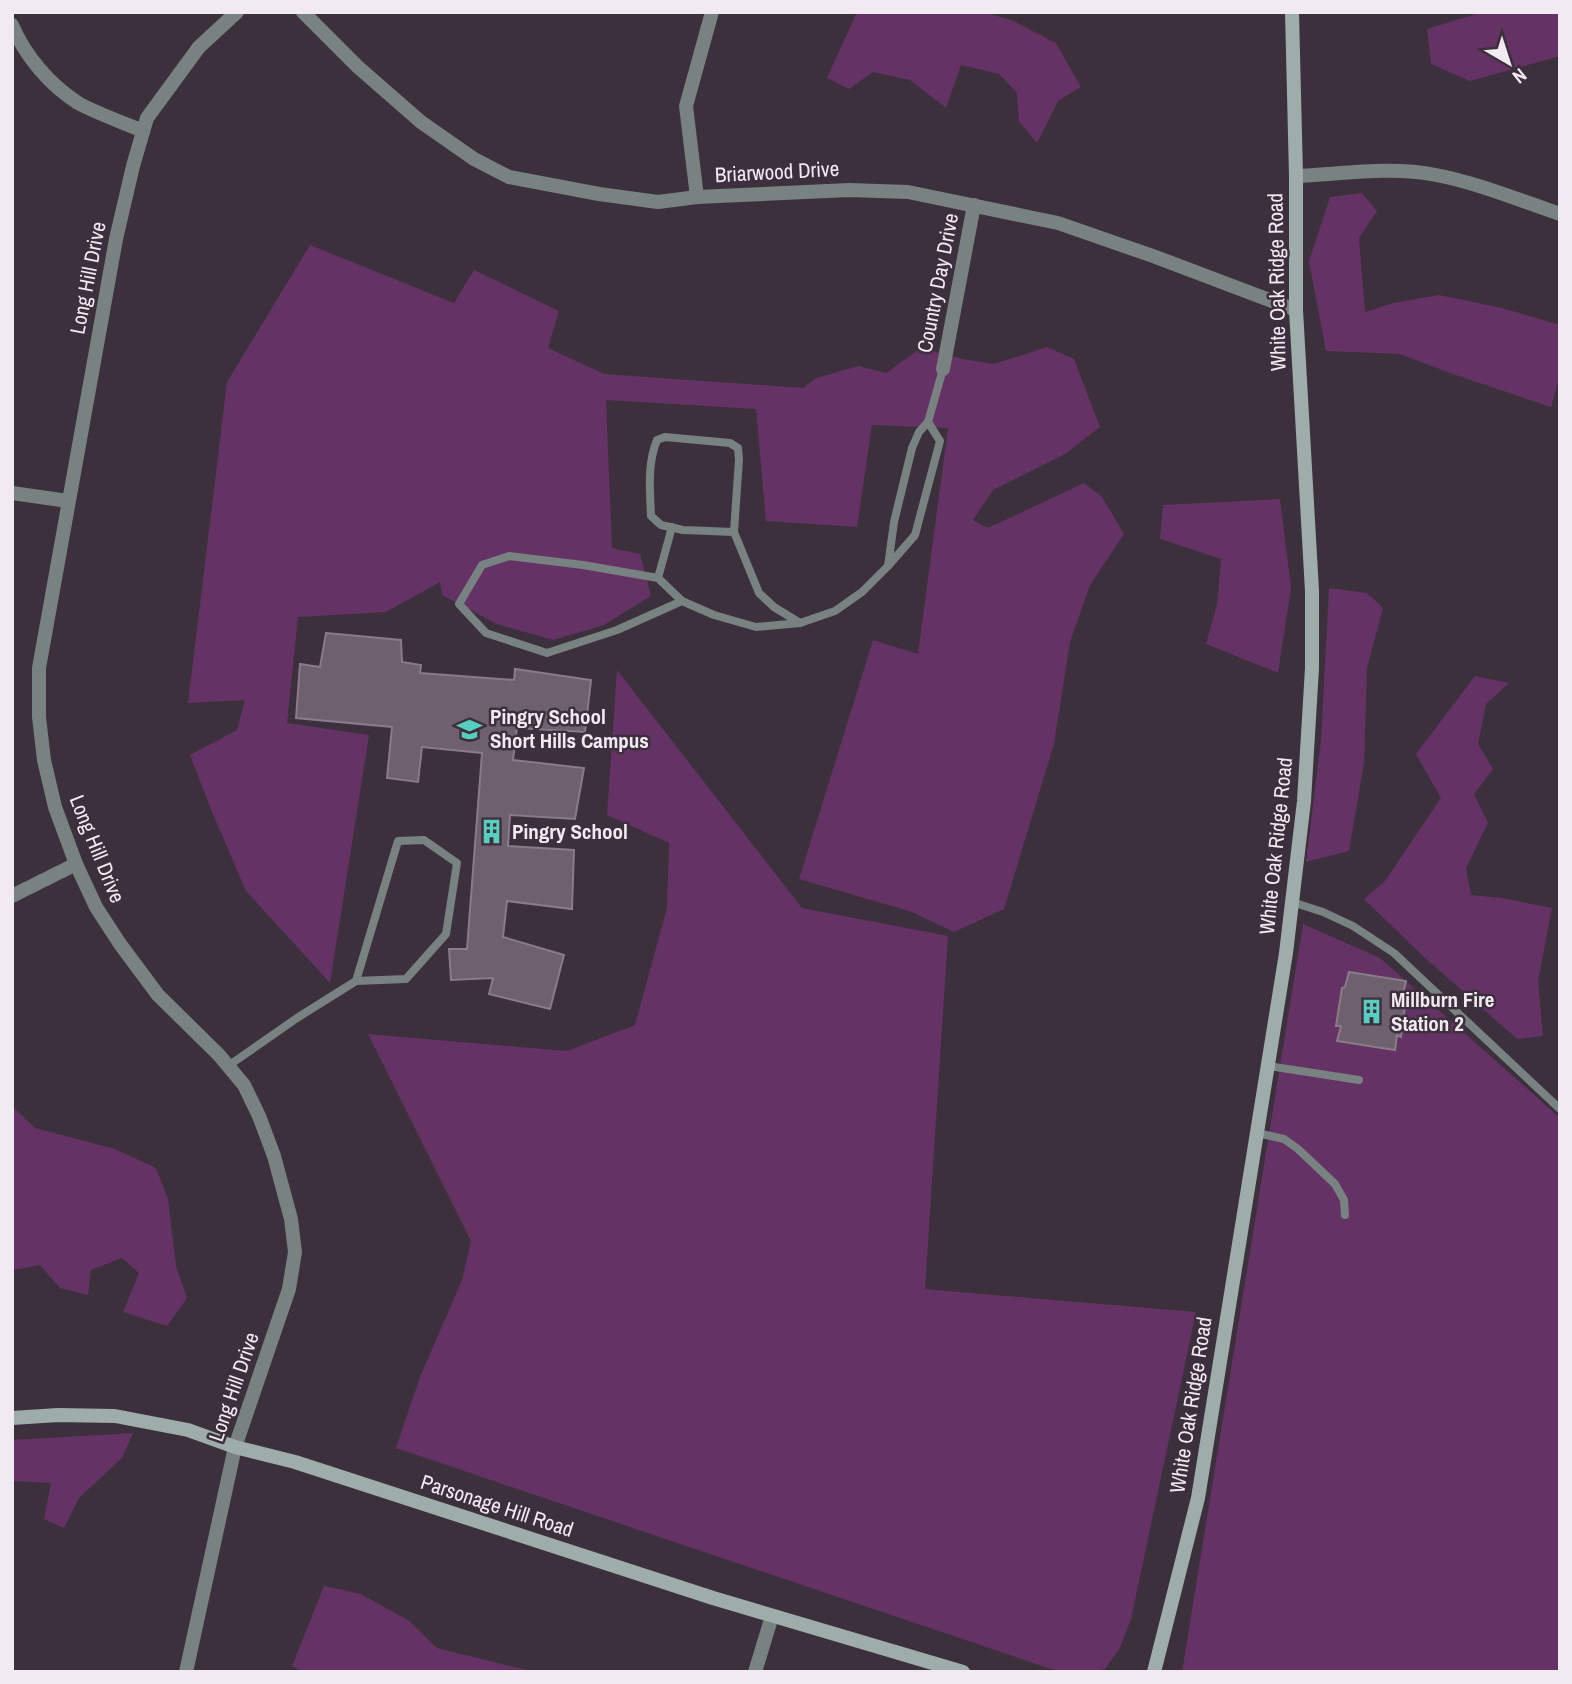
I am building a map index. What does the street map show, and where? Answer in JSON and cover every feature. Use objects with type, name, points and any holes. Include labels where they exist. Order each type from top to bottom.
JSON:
[{"type":"street","name":"Long Hill Drive","points":[[187,1672],[234,1447],[289,1289],[295,1252],[291,1219],[274,1156],[244,1085],[219,1055],[158,995],[96,907],[76,864],[55,807],[44,760],[39,717],[39,668],[116,239],[147,118],[199,47],[237,12]]},
{"type":"street","name":"Briarwood Drive","points":[[303,12],[358,67],[421,122],[474,159],[509,177],[658,202],[697,197],[849,190],[908,192],[1058,223],[1296,310]]},
{"type":"street","points":[[697,197],[686,106],[712,12]]},
{"type":"street","name":"White Oak Ridge Road","points":[[1154,1672],[1198,1498],[1286,953],[1304,801],[1312,655],[1312,591],[1296,310],[1292,12]]},
{"type":"street","points":[[12,25],[19,42],[34,63],[60,88],[79,103],[144,131]]},
{"type":"street","points":[[1296,176],[1395,171],[1435,175],[1482,187],[1560,214]]},
{"type":"street","name":"Country Day Drive","points":[[943,369],[974,205]]},
{"type":"street","points":[[12,494],[68,501]]},
{"type":"street","points":[[12,896],[76,864]]},
{"type":"street","name":"Parsonage Hill Road","points":[[12,1418],[58,1415],[115,1416],[188,1430],[234,1447],[295,1462],[772,1616],[963,1672]]},
{"type":"street","points":[[755,1672],[772,1616]]},
{"type":"lane","points":[[888,566],[894,522],[912,448],[919,432],[928,422],[943,369]]},
{"type":"lane","points":[[682,601],[617,630],[547,653],[486,633],[459,604],[482,565],[509,556],[658,578],[682,601],[714,615],[756,627],[800,624],[835,611],[862,592],[915,535],[940,441],[928,422]]},
{"type":"lane","points":[[734,532],[684,530],[661,525],[651,516],[651,454],[657,440],[665,437],[730,443],[738,448],[740,459],[734,532],[760,593],[774,607],[800,624]]},
{"type":"lane","points":[[658,578],[672,527]]},
{"type":"lane","points":[[228,1066],[356,981],[406,979],[446,934],[457,863],[424,840],[398,841],[356,981]]},
{"type":"lane","points":[[1292,902],[1353,926],[1394,953],[1560,1109]]},
{"type":"lane","points":[[1268,1066],[1359,1080]]},
{"type":"lane","points":[[1257,1133],[1284,1139],[1298,1149],[1335,1184],[1344,1200],[1345,1215]]},
{"type":"shaded area","points":[[857,12],[983,12],[1011,20],[1056,43],[1081,87],[1058,101],[1037,143],[1019,121],[1017,93],[999,74],[961,65],[946,108],[910,80],[873,72],[849,89],[827,78]]},
{"type":"shaded area","points":[[1476,12],[1560,12],[1560,56],[1470,81],[1431,64],[1427,29]]},
{"type":"shaded area","points":[[1362,193],[1377,211],[1359,238],[1365,312],[1393,303],[1439,295],[1502,308],[1560,325],[1560,375],[1551,407],[1400,354],[1326,351],[1309,261],[1330,197]]},
{"type":"shaded area","points":[[310,245],[454,303],[474,270],[559,311],[548,348],[604,374],[803,388],[816,378],[859,366],[886,373],[921,348],[994,364],[1047,347],[1074,359],[1100,427],[1065,454],[993,490],[973,520],[988,528],[1084,483],[1102,497],[1124,534],[1090,585],[1070,642],[1054,744],[1004,909],[954,932],[912,912],[799,879],[873,640],[918,654],[948,428],[872,425],[857,527],[766,521],[756,409],[606,400],[612,548],[640,554],[651,596],[604,625],[553,640],[497,624],[442,595],[440,582],[386,612],[298,617],[287,723],[369,735],[330,983],[246,891],[190,755],[237,730],[245,700],[188,703],[227,382]]},
{"type":"shaded area","points":[[1280,499],[1291,588],[1278,673],[1206,644],[1217,604],[1221,559],[1160,539],[1163,505]]},
{"type":"shaded area","points":[[1329,588],[1367,593],[1383,608],[1367,668],[1364,763],[1349,851],[1306,862],[1321,740]]},
{"type":"shaded area","points":[[617,670],[802,908],[948,936],[925,1289],[1196,1312],[1131,1619],[1120,1648],[1105,1669],[1091,1672],[1054,1670],[396,1448],[420,1377],[462,1280],[471,1241],[368,1034],[567,1051],[635,1025],[667,908],[669,843],[607,815]]},
{"type":"shaded area","points":[[1475,676],[1509,683],[1486,704],[1478,744],[1493,769],[1474,794],[1488,823],[1466,868],[1471,895],[1552,908],[1538,981],[1543,1036],[1517,1039],[1424,957],[1364,899],[1385,881],[1441,798],[1416,754]]},
{"type":"shaded area","points":[[1303,924],[1380,958],[1560,1118],[1560,1672],[1182,1672]]},
{"type":"shaded area","points":[[12,1106],[35,1128],[115,1149],[156,1168],[168,1199],[176,1266],[187,1298],[167,1326],[123,1312],[139,1273],[122,1258],[91,1270],[88,1295],[60,1288],[40,1265],[12,1270]]},
{"type":"shaded area","points":[[133,1433],[122,1458],[79,1498],[64,1528],[44,1519],[51,1483],[12,1481],[12,1440]]},
{"type":"shaded area","points":[[324,1586],[361,1594],[408,1620],[437,1648],[535,1672],[303,1672],[292,1666]]},
{"type":"building","name":"Pingry School","points":[[326,633],[401,640],[402,662],[421,665],[420,673],[514,680],[515,669],[591,680],[585,732],[517,728],[513,760],[584,768],[575,819],[510,815],[508,846],[574,850],[572,909],[507,901],[503,937],[564,955],[550,1009],[489,994],[493,978],[451,980],[449,949],[467,949],[482,753],[422,747],[418,782],[387,778],[392,727],[296,718],[300,664],[320,667]]},
{"type":"building","name":"Millburn Fire Station 2","points":[[1349,972],[1406,981],[1402,998],[1406,998],[1401,1037],[1397,1035],[1395,1050],[1337,1041],[1341,1026],[1336,1026],[1342,988],[1345,987]]},
{"type":"place","name":"Pingry School Short Hills Campus","points":[[470,729]]},
{"type":"place","name":"Pingry School","points":[[492,832]]},
{"type":"place","name":"Millburn Fire Station 2","points":[[1371,1012]]}]
